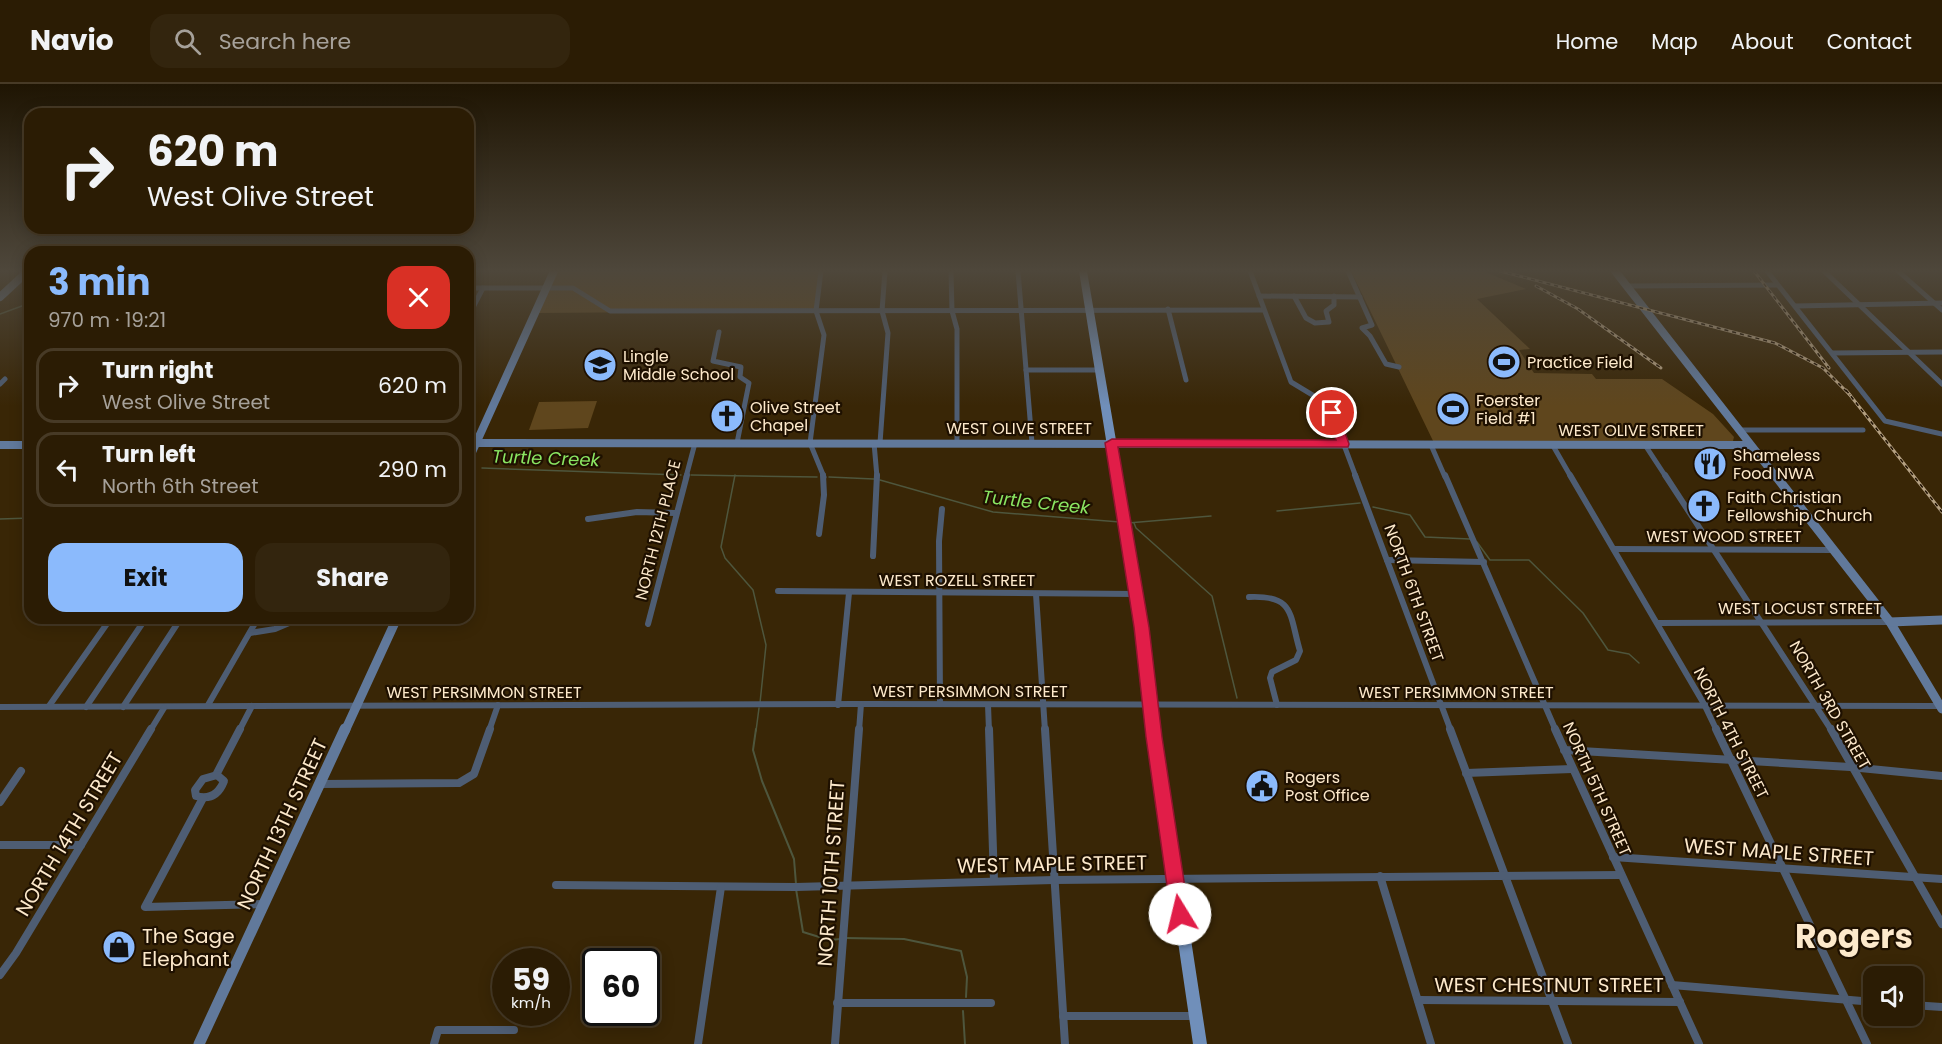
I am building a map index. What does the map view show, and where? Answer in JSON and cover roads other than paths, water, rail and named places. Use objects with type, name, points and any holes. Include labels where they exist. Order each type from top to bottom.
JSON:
[{"type":"main road","points":[[474,439],[533,316]]},
{"type":"main road","points":[[1091,316],[1136,594],[1174,879],[1200,1044]]},
{"type":"main road","points":[[1649,316],[1890,622],[1941,708]]},
{"type":"main road","name":"WEST OLIVE STREET","points":[[474,443],[1749,445]]},
{"type":"main road","points":[[0,445],[24,445]]},
{"type":"main road","name":"WEST LOCUST STREET","points":[[1890,622],[1942,620]]},
{"type":"main road","name":"NORTH 13TH STREET","points":[[199,1044],[394,624]]},
{"type":"street","points":[[818,316],[824,335],[810,443],[812,455],[822,469],[825,481],[819,534]]},
{"type":"street","points":[[873,556],[878,478],[877,443],[888,333],[883,316]]},
{"type":"street","points":[[953,316],[957,329],[957,443]]},
{"type":"street","points":[[1021,316],[1032,443]]},
{"type":"street","points":[[1170,316],[1186,380]]},
{"type":"street","name":"NORTH 6TH STREET","points":[[1266,316],[1291,382],[1329,405],[1568,1044]]},
{"type":"street","points":[[1303,316],[1307,322],[1322,324],[1329,322],[1327,316]]},
{"type":"street","points":[[1368,316],[1372,325],[1362,328],[1370,336],[1386,364],[1399,367]]},
{"type":"street","points":[[1803,316],[1885,421],[1899,428],[1931,428],[1942,434]]},
{"type":"street","points":[[1871,316],[1942,384]]},
{"type":"street","points":[[719,332],[713,361],[737,364],[741,367],[740,377],[749,383],[737,443]]},
{"type":"street","points":[[1832,353],[1942,352]]},
{"type":"street","points":[[1026,370],[1100,370]]},
{"type":"street","points":[[1737,430],[1863,430]]},
{"type":"street","name":"NORTH 12TH PLACE","points":[[648,624],[694,443]]},
{"type":"street","name":"NORTH 4TH STREET","points":[[1552,444],[1704,704],[1867,1044]]},
{"type":"street","name":"NORTH 5TH STREET","points":[[1431,445],[1484,562],[1572,769],[1700,1044]]},
{"type":"street","name":"NORTH 3RD STREET","points":[[1645,445],[1818,706],[1850,767],[1942,924]]},
{"type":"street","points":[[940,704],[939,541],[942,509]]},
{"type":"street","points":[[588,519],[637,512],[675,513]]},
{"type":"street","name":"WEST WOOD STREET","points":[[1614,549],[1833,550]]},
{"type":"street","points":[[1388,560],[1484,562]]},
{"type":"street","name":"WEST ROZELL STREET","points":[[778,591],[1136,594]]},
{"type":"street","points":[[838,705],[849,593]]},
{"type":"street","points":[[1036,594],[1065,1044]]},
{"type":"street","points":[[1249,597],[1269,596],[1281,600],[1287,606],[1300,651],[1296,660],[1272,672],[1270,678],[1276,705]]},
{"type":"street","name":"WEST LOCUST STREET","points":[[1658,623],[1890,622]]},
{"type":"street","points":[[49,706],[107,624]]},
{"type":"street","points":[[86,707],[142,624]]},
{"type":"street","points":[[123,707],[177,624]]},
{"type":"street","points":[[208,705],[255,624]]},
{"type":"street","points":[[250,633],[275,629],[287,624]]},
{"type":"street","name":"NORTH 10TH STREET","points":[[835,1044],[861,704]]},
{"type":"street","name":"WEST PERSIMMON STREET","points":[[0,707],[1704,704],[1941,708]]},
{"type":"street","points":[[320,784],[459,783],[474,774],[498,705]]},
{"type":"street","points":[[988,705],[994,881]]},
{"type":"street","points":[[216,775],[252,706]]},
{"type":"street","name":"NORTH 14TH STREET","points":[[0,975],[16,953],[164,708]]},
{"type":"street","points":[[1564,750],[1850,767],[1942,776]]},
{"type":"street","points":[[1466,773],[1572,769]]},
{"type":"street","points":[[0,802],[21,771]]},
{"type":"street","points":[[216,775],[224,778],[224,785],[214,795],[203,798],[195,794],[196,786],[203,779],[216,775]]},
{"type":"street","points":[[203,798],[145,907],[264,904]]},
{"type":"street","points":[[0,845],[81,845]]},
{"type":"street","name":"WEST MAPLE STREET","points":[[1613,857],[1942,879]]},
{"type":"street","name":"WEST MAPLE STREET","points":[[556,885],[721,887],[1053,880],[1621,875]]},
{"type":"street","points":[[1380,876],[1431,1044]]},
{"type":"street","points":[[698,1044],[721,887]]},
{"type":"street","name":"WEST CHESTNUT STREET","points":[[1672,985],[1863,1001]]},
{"type":"street","name":"WEST CHESTNUT STREET","points":[[1418,1000],[1680,1002]]},
{"type":"street","points":[[837,1003],[991,1002]]},
{"type":"street","points":[[1923,1006],[1942,1007]]},
{"type":"street","points":[[1063,1016],[1195,1016]]},
{"type":"street","points":[[434,1044],[438,1030],[514,1030]]},
{"type":"waterway","name":"Turtle Creek","points":[[482,468],[681,475]]},
{"type":"waterway","name":"Turtle Creek","points":[[691,475],[735,476]]},
{"type":"waterway","name":"Turtle Creek","points":[[735,476],[817,477]]},
{"type":"waterway","points":[[735,476],[721,547],[725,558],[753,590],[766,645],[760,703]]},
{"type":"waterway","name":"Turtle Creek","points":[[829,477],[874,479]]},
{"type":"waterway","name":"Turtle Creek","points":[[880,480],[993,512],[1120,522]]},
{"type":"waterway","name":"Turtle Creek","points":[[1277,511],[1360,503]]},
{"type":"waterway","name":"Turtle Creek","points":[[1373,507],[1410,515],[1425,537],[1470,539]]},
{"type":"waterway","name":"Turtle Creek","points":[[1128,523],[1211,516]]},
{"type":"waterway","name":"Turtle Creek","points":[[0,519],[24,518]]},
{"type":"waterway","points":[[1134,523],[1136,528],[1212,596],[1237,698]]},
{"type":"waterway","name":"Turtle Creek","points":[[1477,542],[1490,560],[1529,560],[1583,613],[1608,650],[1629,654],[1639,663]]},
{"type":"waterway","points":[[756,731],[759,708]]},
{"type":"waterway","points":[[756,729],[753,750],[762,781],[794,859],[796,884]]},
{"type":"waterway","points":[[796,889],[803,932],[829,940],[841,939]]},
{"type":"waterway","points":[[845,938],[904,939],[961,951],[967,977],[966,997]]},
{"type":"waterway","points":[[963,1011],[965,1044]]},
{"type":"railway","points":[[1588,316],[1661,368]]},
{"type":"railway","points":[[1671,316],[1775,343],[1823,368],[1850,395]]},
{"type":"railway","points":[[1789,316],[1829,368]]},
{"type":"railway","points":[[1846,390],[1850,395]]},
{"type":"railway","points":[[1850,395],[1942,512]]},
{"type":"place","name":"Practice Field","points":[[1504,362]]},
{"type":"place","name":"Lingle Middle School","points":[[600,365]]},
{"type":"place","name":"Foerster Field #1","points":[[1453,409]]},
{"type":"place","name":"Olive Street Chapel","points":[[727,416]]},
{"type":"place","name":"Shameless Food NWA","points":[[1710,464]]},
{"type":"place","name":"Faith Christian Fellowship Church","points":[[1704,506]]},
{"type":"place","name":"Rogers Post Office","points":[[1262,786]]},
{"type":"place","name":"The Sage Elephant","points":[[119,947]]},
{"type":"district","name":"Rogers","points":[[1854,936]]}]
